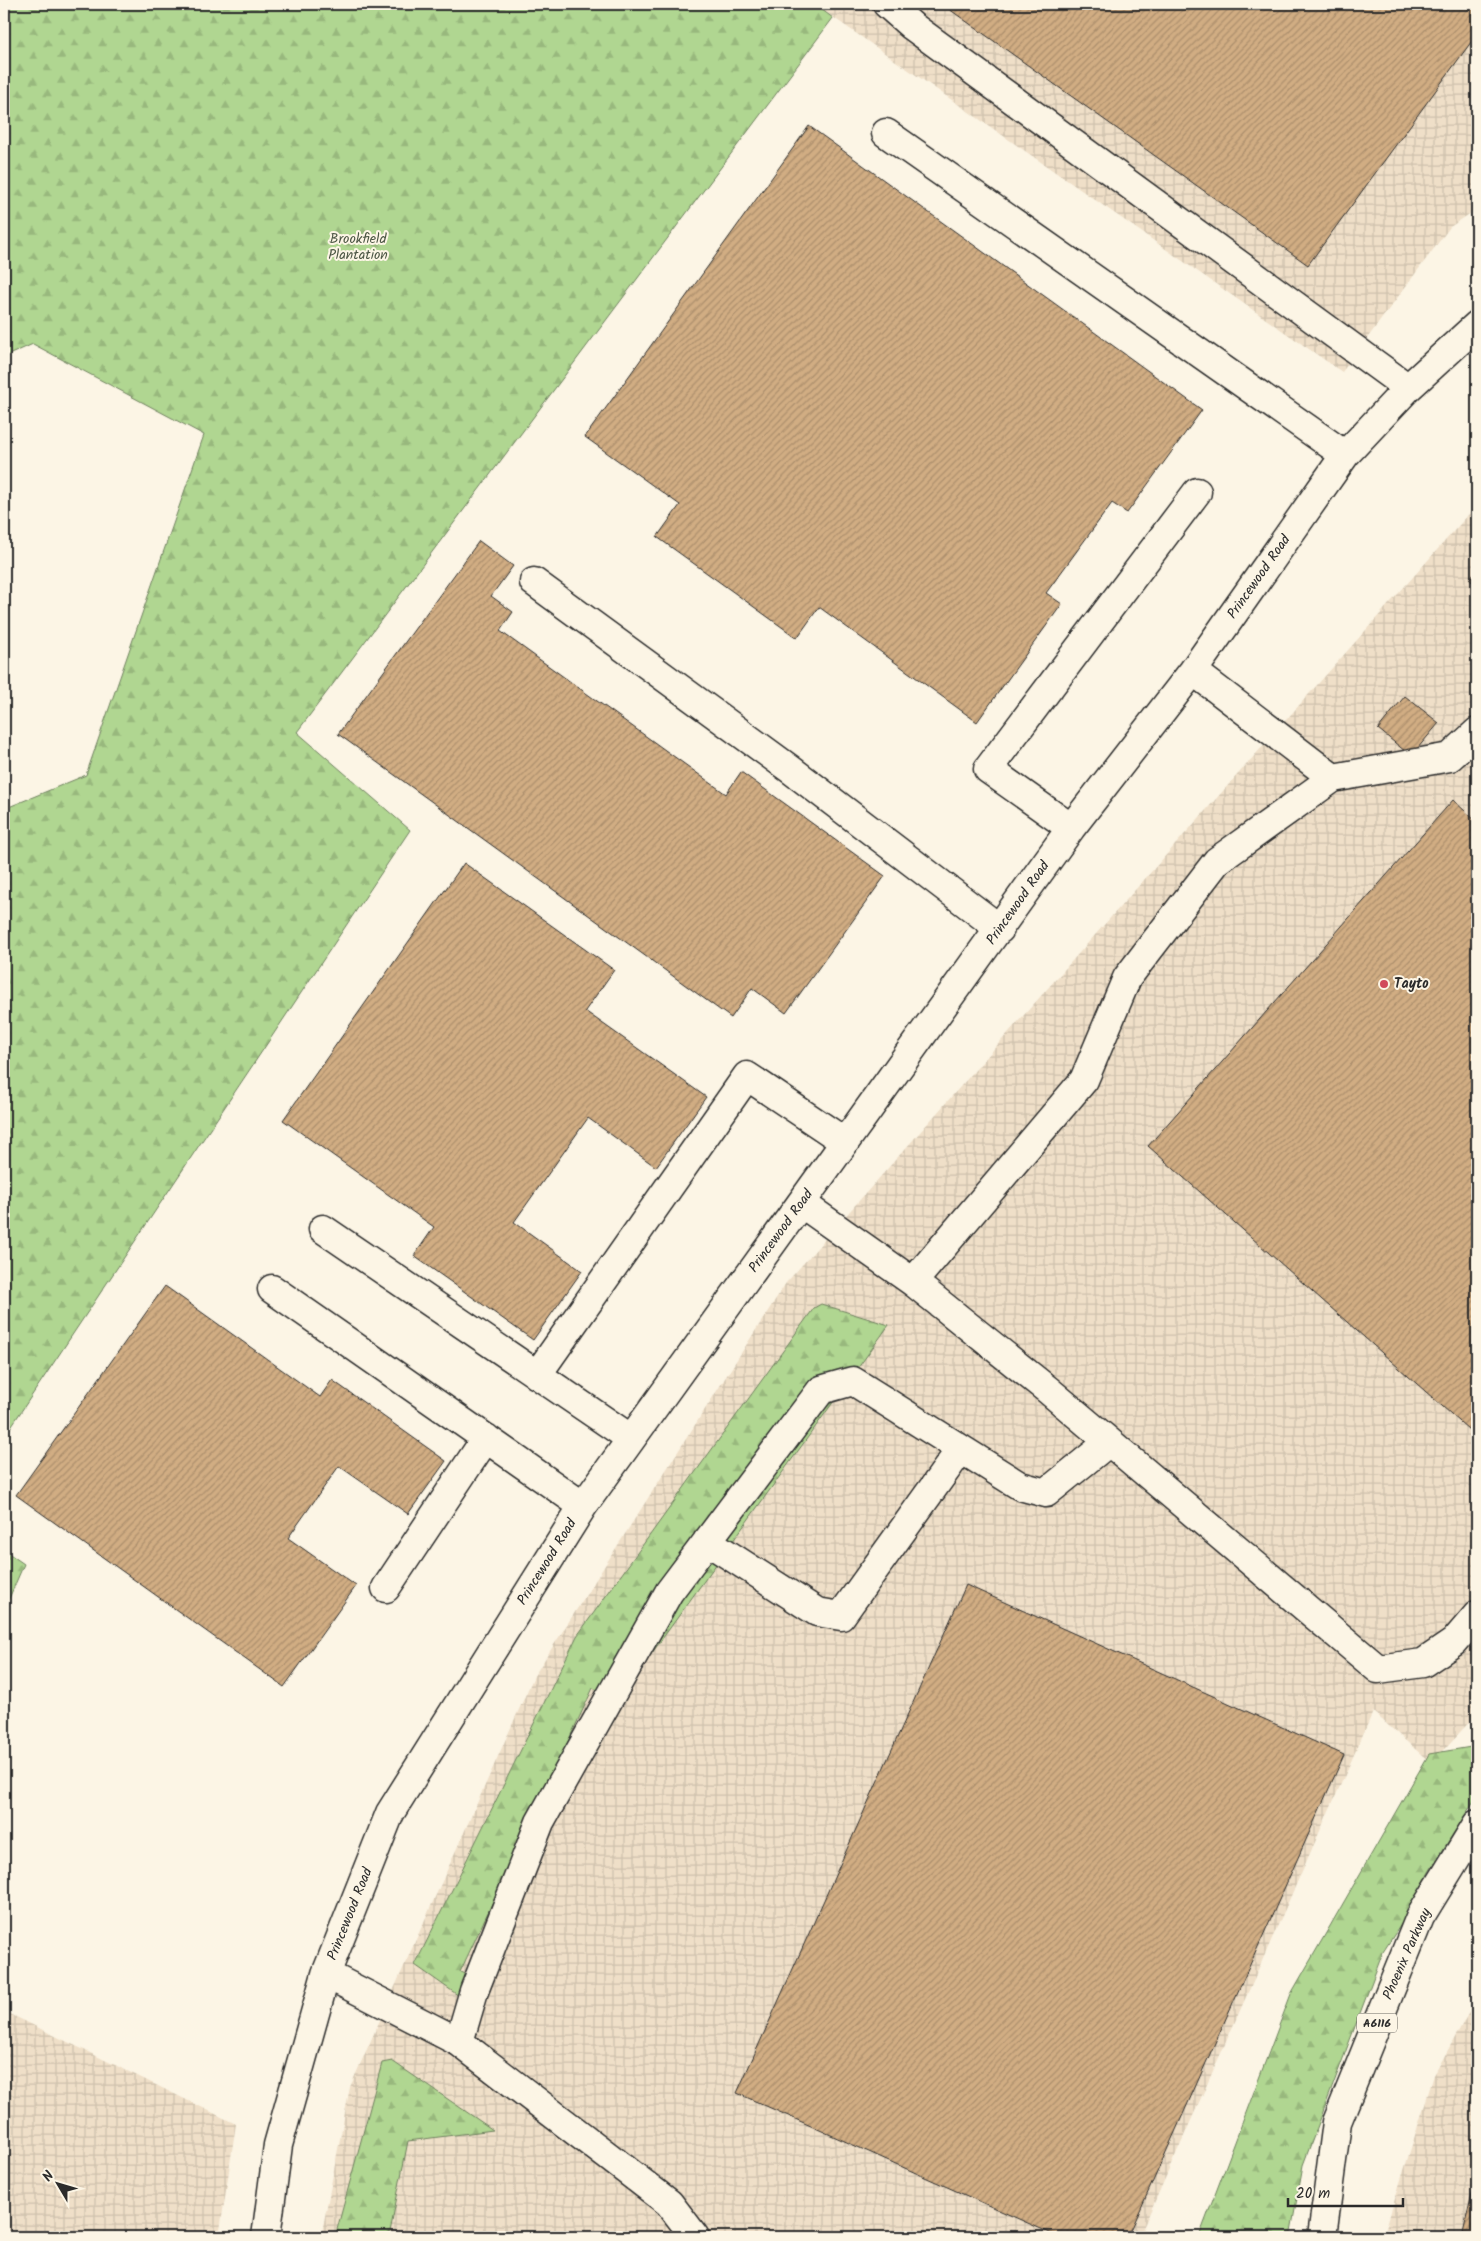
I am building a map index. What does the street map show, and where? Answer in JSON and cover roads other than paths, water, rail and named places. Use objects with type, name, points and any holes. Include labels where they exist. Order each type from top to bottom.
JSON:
[{"type":"street","points":[[887,4],[912,26],[1408,388]]},
{"type":"street","points":[[886,133],[1346,455]]},
{"type":"street","name":"Princewood Road","points":[[266,2237],[278,2145],[326,1974],[390,1813],[583,1506],[630,1438],[1000,929],[1070,828],[1193,671],[1346,455],[1408,388],[1477,325]]},
{"type":"street","points":[[1070,828],[988,769],[1197,492]]},
{"type":"street","points":[[534,582],[790,769],[1000,929]]},
{"type":"street","points":[[1193,671],[1333,778]]},
{"type":"street","points":[[913,1282],[1084,1080],[1127,978],[1217,861],[1333,778],[1450,757],[1477,732]]},
{"type":"street","points":[[537,1375],[747,1076],[845,1142]]},
{"type":"street","points":[[801,1203],[913,1282],[1109,1442],[1378,1669],[1423,1663],[1454,1642],[1477,1615]]},
{"type":"street","points":[[323,1229],[630,1438]]},
{"type":"street","points":[[272,1289],[583,1506]]},
{"type":"street","points":[[459,2042],[474,1991],[540,1822],[668,1592],[821,1390],[853,1381],[1020,1486],[1046,1493],[1109,1442]]},
{"type":"street","points":[[386,1588],[486,1438]]},
{"type":"street","points":[[707,1541],[816,1612],[841,1616],[961,1448]]},
{"type":"street","name":"Phoenix Parkway","points":[[1322,2237],[1337,2122],[1420,1917],[1477,1824]]},
{"type":"street","points":[[326,1974],[459,2042],[669,2203],[695,2237]]},
{"type":"place","name":"Tayto","points":[[1384,984]]},
{"type":"park label","name":"Brookfield Plantation","points":[[358,248]]}]
